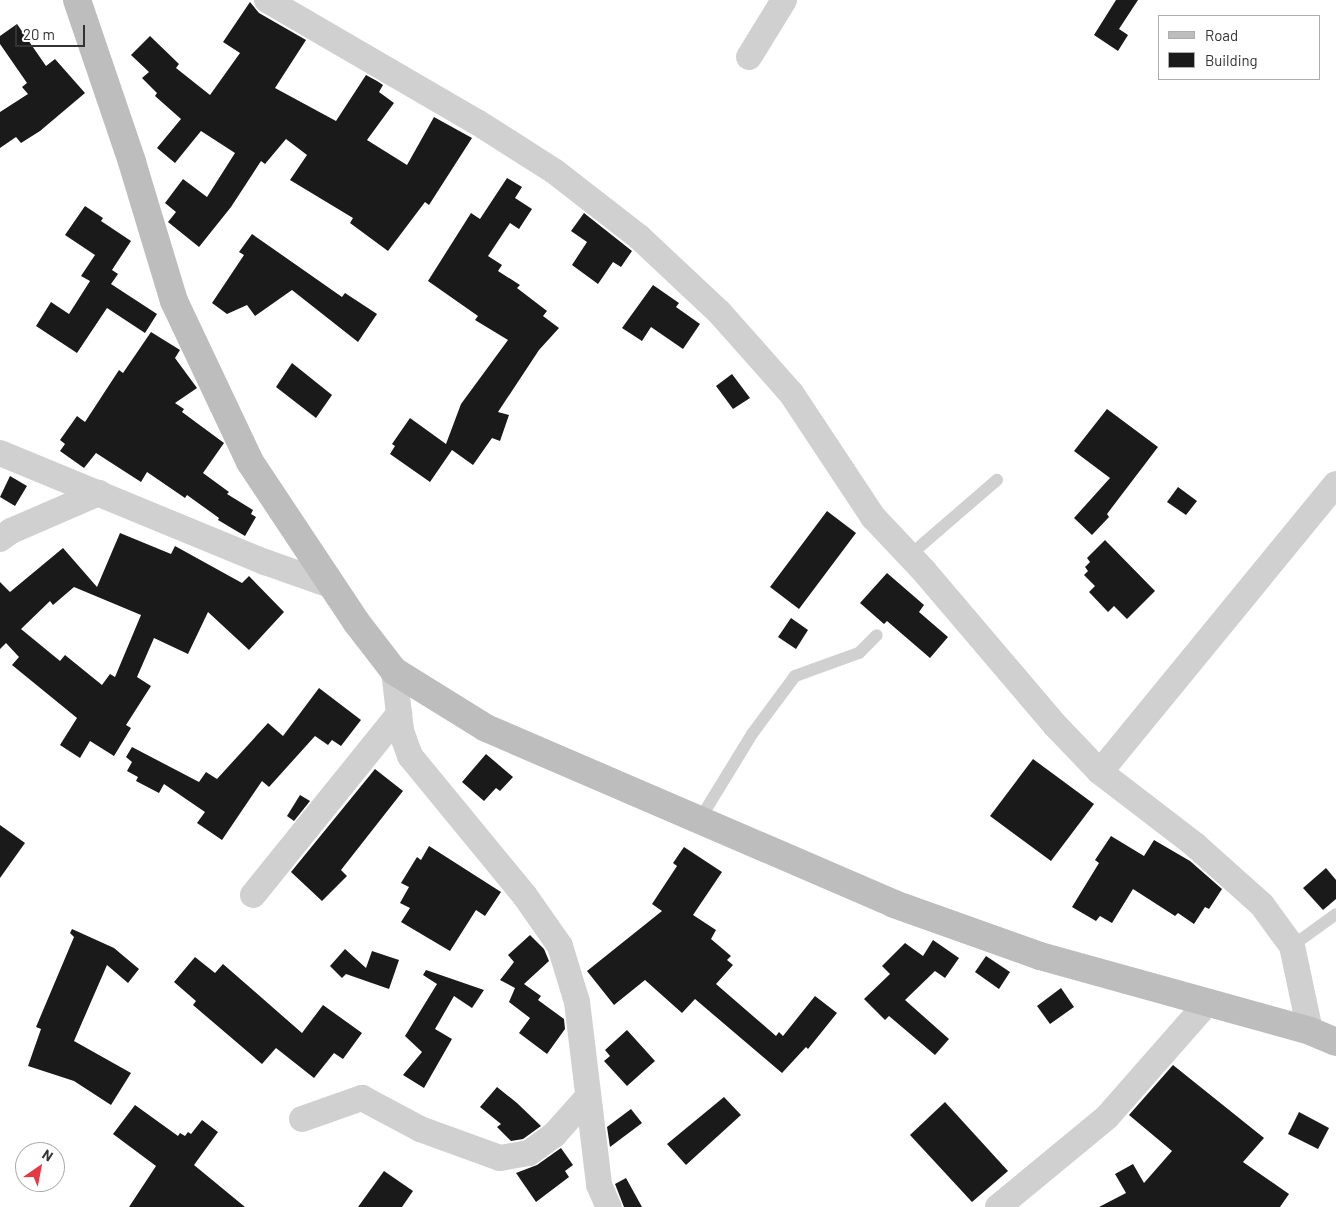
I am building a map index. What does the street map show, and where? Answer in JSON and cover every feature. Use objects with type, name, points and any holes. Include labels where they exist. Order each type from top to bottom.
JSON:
[{"type":"street","points":[[76,0],[132,162],[174,301],[250,462],[333,586],[394,671],[486,728],[894,904],[1040,956],[1310,1031],[1336,1042]]},
{"type":"street","points":[[267,0],[477,122],[554,171],[639,237],[719,312],[791,393],[836,458],[853,490],[1055,725],[1100,772],[1195,845],[1262,905],[1292,946],[1310,1031]]},
{"type":"street","points":[[749,57],[784,0]]},
{"type":"street","points":[[0,453],[265,562],[333,586]]},
{"type":"street","points":[[1100,772],[1336,484]]},
{"type":"street","points":[[0,539],[12,531],[99,493]]},
{"type":"street","points":[[394,671],[400,731],[410,756],[525,896],[560,946],[577,1002],[588,1077],[587,1098],[599,1185],[609,1207]]},
{"type":"street","points":[[253,895],[399,714]]},
{"type":"street","points":[[998,1207],[1107,1117],[1207,1003]]},
{"type":"street","points":[[302,1119],[362,1098],[420,1129],[500,1158],[529,1153],[554,1134],[587,1098]]},
{"type":"lane","points":[[910,555],[997,480]]},
{"type":"lane","points":[[700,819],[752,734],[795,676],[859,653],[877,634]]},
{"type":"lane","points":[[1292,946],[1336,914]]},
{"type":"building","points":[[1116,0],[1138,0],[1119,29],[1128,35],[1118,51],[1094,35]]},
{"type":"building","points":[[250,2],[259,13],[306,40],[275,88],[336,121],[366,75],[377,81],[383,85],[379,92],[394,103],[367,140],[407,165],[434,117],[472,138],[429,205],[425,202],[388,251],[350,223],[353,218],[290,180],[307,155],[286,139],[265,164],[261,161],[231,207],[199,247],[168,222],[176,212],[165,203],[183,179],[207,197],[235,153],[201,131],[175,163],[157,148],[181,119],[155,96],[157,93],[142,78],[149,72],[131,55],[150,36],[179,64],[176,68],[210,95],[240,53],[223,42]]},
{"type":"building","points":[[17,24],[46,66],[55,59],[85,93],[40,131],[21,143],[16,137],[0,148],[0,112],[28,94],[22,87],[27,83],[0,44],[0,36]]},
{"type":"building","points":[[507,178],[522,187],[515,198],[532,209],[519,229],[510,223],[488,256],[502,265],[498,271],[520,285],[517,288],[547,311],[543,316],[559,328],[539,350],[498,412],[509,415],[500,441],[492,438],[473,465],[452,450],[430,482],[390,454],[395,446],[392,444],[410,418],[446,444],[461,404],[508,340],[475,320],[478,316],[428,281],[471,213],[480,219]]},
{"type":"building","points":[[85,206],[103,218],[101,221],[131,241],[112,270],[118,274],[111,284],[157,314],[145,333],[107,308],[77,353],[36,326],[51,302],[69,314],[90,281],[81,276],[95,255],[65,235]]},
{"type":"building","points":[[584,213],[632,251],[621,267],[613,262],[598,284],[572,265],[587,242],[571,231]]},
{"type":"building","points":[[252,234],[342,297],[345,293],[377,314],[358,342],[292,290],[255,316],[247,305],[227,314],[212,303],[244,255],[239,252]]},
{"type":"building","points":[[653,285],[679,303],[676,307],[700,324],[683,349],[651,327],[642,341],[622,328]]},
{"type":"building","points":[[151,332],[180,350],[175,358],[197,388],[175,403],[184,409],[182,412],[224,443],[203,473],[229,492],[227,494],[253,510],[251,514],[256,517],[245,536],[218,520],[219,518],[187,495],[185,498],[147,472],[141,482],[96,453],[84,468],[60,451],[65,444],[60,440],[77,416],[85,422],[119,370],[123,373]]},
{"type":"building","points":[[292,363],[332,395],[316,418],[276,387]]},
{"type":"building","points":[[732,374],[750,398],[733,409],[716,386]]},
{"type":"building","points":[[1107,409],[1158,447],[1107,514],[1109,517],[1092,535],[1074,518],[1110,478],[1074,451]]},
{"type":"building","points":[[10,476],[27,486],[15,506],[0,497]]},
{"type":"building","points":[[1178,487],[1197,501],[1186,515],[1167,502]]},
{"type":"building","points":[[827,511],[856,533],[799,609],[770,587]]},
{"type":"building","points":[[120,533],[171,554],[175,546],[242,583],[249,576],[284,612],[249,650],[208,612],[188,654],[154,638],[137,677],[151,686],[126,725],[131,728],[114,756],[90,741],[80,758],[60,745],[77,718],[12,665],[19,657],[6,643],[0,649],[0,582],[10,592],[63,548],[97,587]],"holes":[[[74,587],[141,615],[115,677],[110,674],[102,685],[65,655],[60,661],[21,629],[50,601],[53,605]]]},
{"type":"building","points":[[1105,540],[1155,591],[1127,619],[1114,606],[1108,612],[1089,592],[1095,586],[1084,575],[1088,571],[1085,567],[1090,562],[1087,558]]},
{"type":"building","points":[[887,573],[924,605],[919,612],[948,637],[930,658],[887,621],[884,624],[860,603]]},
{"type":"building","points":[[791,618],[808,630],[796,649],[778,637]]},
{"type":"building","points":[[319,688],[361,720],[341,746],[332,740],[328,745],[315,736],[269,787],[262,781],[222,840],[197,823],[205,812],[164,784],[159,793],[136,781],[138,777],[127,771],[132,762],[126,757],[132,747],[199,782],[206,772],[217,779],[268,723],[283,736]]},
{"type":"building","points":[[486,754],[513,777],[500,791],[496,788],[484,801],[462,782]]},
{"type":"building","points":[[1033,759],[1094,804],[1051,861],[990,816]]},
{"type":"building","points":[[375,769],[403,791],[341,870],[347,876],[322,901],[291,872]]},
{"type":"building","points":[[300,795],[310,801],[294,821],[287,816]]},
{"type":"building","points":[[0,825],[25,843],[0,878]]},
{"type":"building","points":[[1111,836],[1144,856],[1154,840],[1190,861],[1222,889],[1209,909],[1205,907],[1194,924],[1178,913],[1175,916],[1133,889],[1112,923],[1100,916],[1096,921],[1072,907],[1099,863],[1095,860]]},
{"type":"building","points":[[429,846],[501,892],[485,916],[476,910],[450,951],[401,922],[410,908],[400,903],[409,887],[401,883],[417,857],[421,860]]},
{"type":"building","points":[[684,847],[722,872],[693,915],[716,930],[711,939],[731,956],[727,960],[733,965],[716,984],[776,1036],[779,1032],[783,1036],[815,996],[837,1013],[808,1049],[806,1047],[782,1073],[695,999],[682,1013],[645,980],[614,1005],[587,971],[662,911],[652,904],[677,866],[673,863]]},
{"type":"building","points":[[1326,868],[1336,880],[1336,899],[1323,910],[1303,888]]},
{"type":"building","points":[[72,929],[114,948],[139,969],[128,983],[107,965],[74,1041],[131,1073],[111,1105],[74,1081],[28,1066],[41,1029],[36,1027],[74,937],[70,933]]},
{"type":"building","points":[[530,935],[544,949],[549,961],[524,984],[541,996],[538,1000],[564,1019],[565,1029],[547,1054],[519,1033],[530,1018],[509,1002],[515,988],[500,980],[514,962],[508,955]]},
{"type":"building","points":[[933,940],[959,958],[945,978],[935,971],[905,1000],[949,1039],[935,1055],[889,1016],[885,1020],[864,999],[890,974],[882,966],[905,943],[923,956]]},
{"type":"building","points":[[345,949],[366,968],[372,951],[399,960],[389,989],[346,974],[342,978],[330,966]]},
{"type":"building","points":[[986,956],[1010,972],[999,989],[975,972]]},
{"type":"building","points":[[195,957],[215,973],[223,964],[302,1033],[323,1005],[362,1033],[343,1059],[334,1053],[314,1078],[276,1048],[262,1064],[193,1005],[196,1001],[174,982]]},
{"type":"building","points":[[426,970],[484,990],[472,1008],[454,996],[435,1029],[452,1039],[424,1088],[403,1075],[422,1052],[405,1036],[437,984],[423,975]]},
{"type":"building","points":[[1061,988],[1074,1007],[1050,1024],[1037,1006]]},
{"type":"building","points":[[627,1030],[655,1061],[627,1086],[604,1061],[610,1056],[605,1050]]},
{"type":"building","points":[[1173,1065],[1264,1138],[1243,1162],[1289,1194],[1280,1207],[1099,1207],[1126,1193],[1115,1174],[1133,1164],[1144,1183],[1172,1151],[1129,1115]]},
{"type":"building","points":[[497,1087],[541,1126],[523,1139],[511,1141],[497,1127],[501,1124],[480,1107]]},
{"type":"building","points":[[724,1097],[741,1115],[686,1165],[667,1144]]},
{"type":"building","points":[[945,1102],[1008,1171],[972,1202],[910,1135]]},
{"type":"building","points":[[135,1105],[178,1136],[180,1133],[185,1136],[188,1132],[191,1134],[202,1120],[218,1132],[194,1165],[245,1207],[129,1207],[156,1166],[113,1134]]},
{"type":"building","points":[[631,1109],[642,1123],[610,1147],[607,1127]]},
{"type":"building","points":[[1299,1112],[1329,1128],[1318,1149],[1288,1134]]},
{"type":"building","points":[[561,1148],[573,1165],[565,1171],[569,1177],[536,1202],[516,1173],[537,1165]]},
{"type":"building","points":[[384,1171],[413,1191],[402,1207],[358,1207]]},
{"type":"building","points":[[626,1178],[642,1207],[624,1207],[615,1184]]}]
